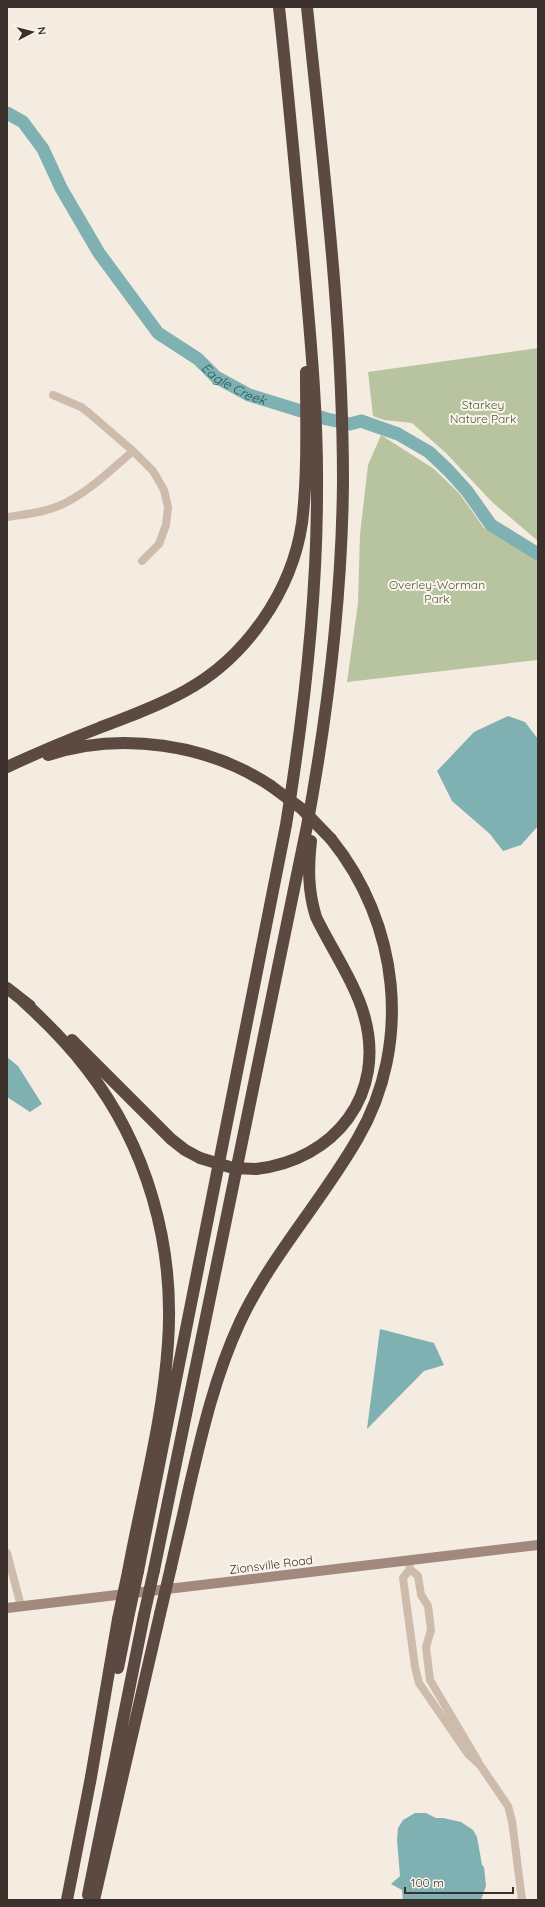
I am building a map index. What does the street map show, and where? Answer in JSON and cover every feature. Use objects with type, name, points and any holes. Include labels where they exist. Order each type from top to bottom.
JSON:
[{"type":"highway","points":[[67,1897],[123,1618],[274,891],[296,764],[307,683],[313,614],[316,532],[311,451],[307,298],[280,7]]},
{"type":"highway","points":[[7,988],[62,1030],[171,1139],[185,1150],[200,1158],[233,1168],[256,1169],[280,1166],[301,1158],[319,1148],[344,1124],[363,1090],[368,1068],[369,1040],[364,1013],[316,916],[311,900],[308,864],[316,777],[336,614],[340,555],[342,461],[340,363],[334,276],[307,7]]},
{"type":"highway","points":[[7,768],[33,755],[176,696],[206,678],[237,651],[265,617],[280,590],[292,562],[302,523],[311,451]]},
{"type":"highway","points":[[7,768],[64,751],[100,745],[139,744],[183,749],[237,767],[271,786],[302,809],[331,839],[344,856],[362,886],[375,913],[390,972],[392,1003],[390,1040],[385,1072],[374,1106],[359,1138],[260,1286],[228,1349],[216,1381],[203,1427],[160,1614],[95,1880],[87,1900]]},
{"type":"highway","points":[[94,1900],[95,1880],[144,1615],[316,777]]},
{"type":"highway","points":[[23,1000],[70,1048],[117,1114],[129,1137],[149,1186],[163,1238],[168,1287],[168,1344],[156,1432],[133,1572]]},
{"type":"main road","name":"Zionsville Road","points":[[7,1608],[409,1565],[538,1545]]},
{"type":"street","points":[[53,395],[81,407],[133,451],[153,471],[164,490],[168,507],[166,525],[159,544],[142,561]]},
{"type":"street","points":[[7,517],[32,514],[66,503],[86,490],[133,451]]},
{"type":"street","points":[[7,1553],[21,1606]]},
{"type":"street","points":[[480,1765],[468,1754],[419,1683],[415,1667],[403,1578],[409,1565],[418,1576],[420,1595],[428,1606],[431,1630],[426,1646],[430,1680],[473,1750],[480,1765],[504,1798],[511,1814],[522,1900]]},
{"type":"green space","name":"Starkey Nature Park","points":[[538,348],[538,541],[492,502],[446,453],[412,423],[384,420],[373,416],[368,372]]},
{"type":"green space","name":"Overley-Worman Park","points":[[381,435],[434,469],[459,493],[484,528],[538,560],[538,661],[347,682],[358,603],[360,534],[368,465]]},
{"type":"water","points":[[508,716],[525,722],[538,739],[538,826],[521,845],[503,851],[490,834],[452,801],[437,771],[474,732]]},
{"type":"water","points":[[7,1057],[18,1066],[42,1104],[30,1112],[7,1097]]},
{"type":"water","points":[[380,1329],[434,1343],[444,1365],[424,1371],[367,1429]]},
{"type":"water","points":[[415,1813],[426,1813],[436,1818],[461,1822],[473,1830],[477,1837],[482,1865],[484,1867],[486,1886],[481,1900],[403,1900],[402,1890],[391,1884],[400,1876],[397,1840],[398,1828],[403,1820]]},
{"type":"waterway","name":"Eagle Creek","points":[[7,113],[23,122],[43,149],[61,188],[99,253],[158,333],[198,359],[216,377],[249,395],[327,419],[350,424],[361,421],[398,434],[429,452],[467,491],[491,525],[538,554]]}]
